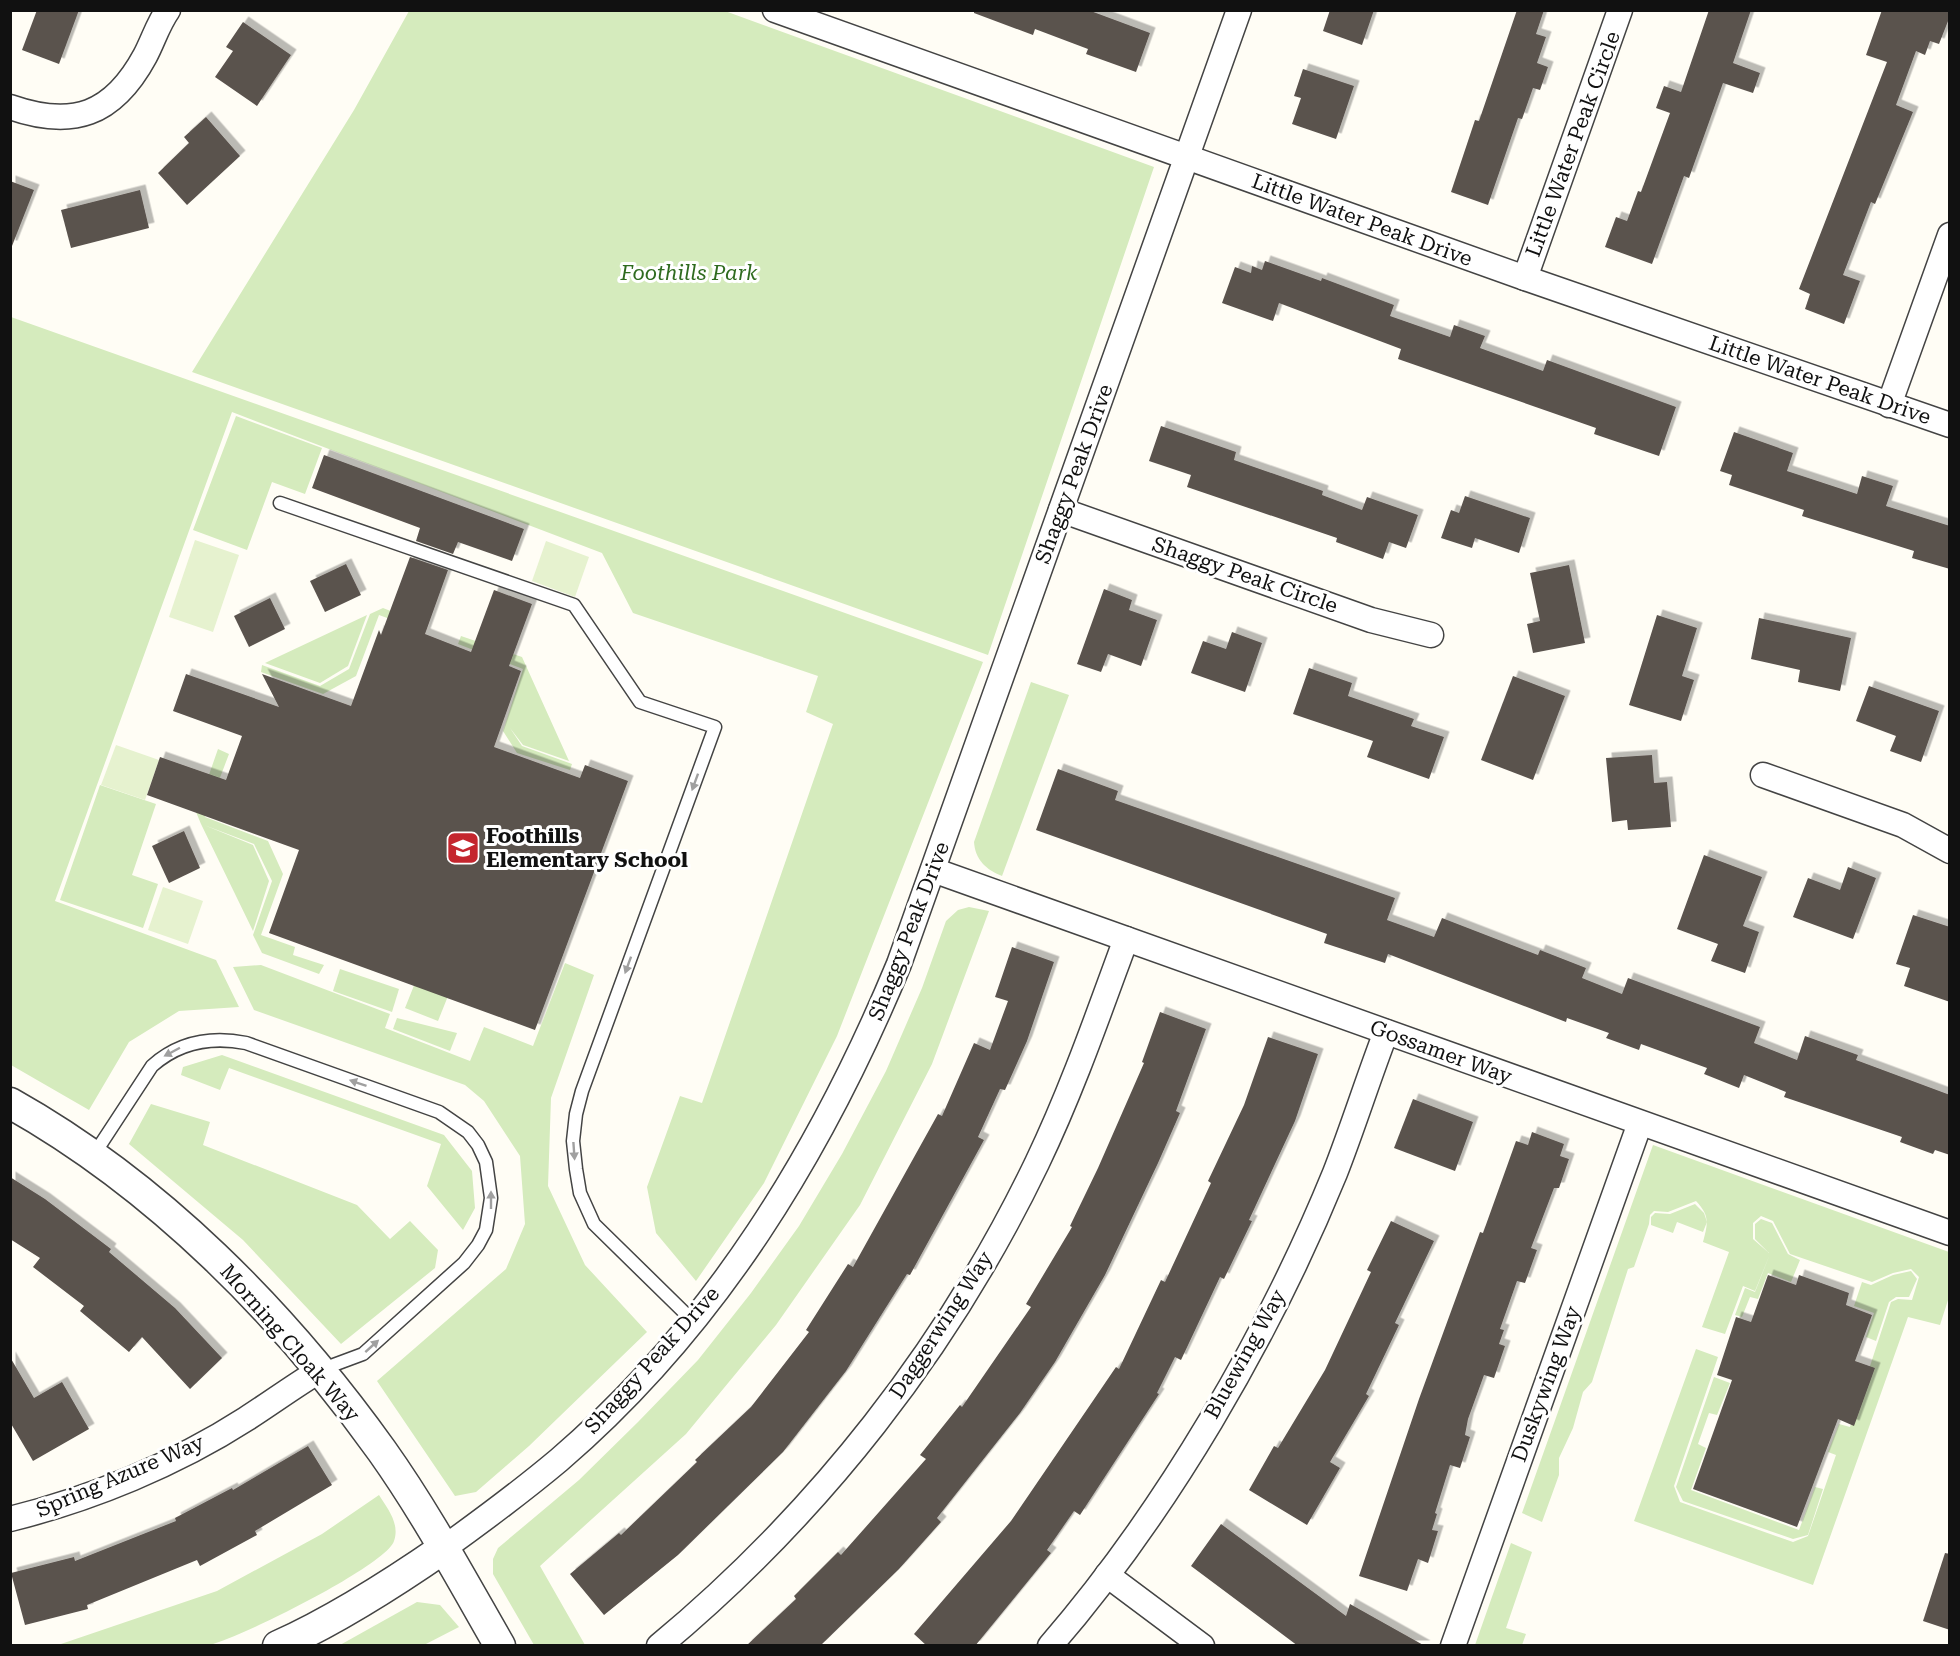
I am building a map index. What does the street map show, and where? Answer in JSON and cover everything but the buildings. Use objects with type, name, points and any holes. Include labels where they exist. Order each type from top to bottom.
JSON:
[{"type":"street","points":[[10,107],[47,118],[74,117],[98,109],[119,94],[135,75],[168,10]]},
{"type":"street","name":"Little Water Peak Drive","points":[[775,10],[1525,278],[1950,425]]},
{"type":"street","name":"Shaggy Peak Drive","points":[[278,1646],[411,1572],[559,1460],[628,1394],[693,1322],[748,1249],[794,1179],[834,1107],[868,1036],[933,870],[1239,10]]},
{"type":"street","name":"Little Water Peak Circle","points":[[1525,278],[1620,10]]},
{"type":"street","points":[[1889,405],[1950,235]]},
{"type":"street","name":"Shaggy Peak Circle","points":[[1061,510],[1371,620],[1431,635]]},
{"type":"street","points":[[1763,775],[1903,825],[1950,850]]},
{"type":"street","name":"Gossamer Way","points":[[933,870],[1950,1233]]},
{"type":"street","name":"Daggerwing Way","points":[[659,1646],[741,1573],[798,1514],[850,1455],[938,1337],[1002,1230],[1037,1164],[1083,1059],[1126,939]]},
{"type":"street","name":"Bluewing Way","points":[[1050,1646],[1107,1575],[1168,1488],[1221,1401],[1265,1320],[1335,1172],[1386,1032]]},
{"type":"street","name":"Morning Cloak Way","points":[[10,1102],[93,1156],[203,1247],[254,1297],[319,1371],[382,1451],[444,1548],[500,1646]]},
{"type":"street","name":"Duskywing Way","points":[[1453,1646],[1640,1123]]},
{"type":"street","name":"Spring Azure Way","points":[[10,1519],[73,1500],[162,1463],[246,1419],[319,1371]]},
{"type":"street","points":[[1107,1575],[1202,1646]]},
{"type":"lane","points":[[280,503],[574,605],[640,702],[715,727],[576,1114],[573,1141],[580,1193],[594,1224],[635,1262],[693,1322]]},
{"type":"lane","points":[[93,1156],[152,1066],[181,1047],[216,1039],[246,1043],[432,1109],[468,1132],[478,1145],[490,1180],[490,1213],[478,1245],[464,1263],[363,1354],[319,1371]]},
{"type":"green space","name":"Foothills Park","points":[[409,11],[725,11],[1154,167],[988,655],[192,372],[354,110]]},
{"type":"green space","points":[[11,317],[983,662],[837,1036],[764,1183],[696,1281],[656,1233],[647,1187],[680,1096],[702,1103],[833,724],[806,712],[818,676],[633,613],[602,553],[232,412],[55,901],[216,960],[239,1007],[179,1011],[129,1042],[89,1110],[11,1065]]},
{"type":"green space","points":[[236,416],[322,448],[305,494],[272,482],[247,550],[193,530]]},
{"type":"green space","points":[[195,540],[239,555],[213,632],[169,617]]},
{"type":"green space","points":[[546,541],[589,557],[575,597],[532,581]]},
{"type":"green space","points":[[383,608],[411,619],[409,626],[379,615],[356,676],[323,694],[261,672],[262,665],[320,686],[349,669],[370,614]]},
{"type":"green space","points":[[367,615],[348,666],[320,683],[265,663]]},
{"type":"green space","points":[[461,636],[522,657],[569,761],[523,745],[510,728],[522,746],[572,764],[570,770],[517,753],[503,731],[523,669],[458,644]]},
{"type":"green space","points":[[1031,682],[1069,695],[1002,876],[991,871],[982,863],[974,842]]},
{"type":"green space","points":[[116,745],[159,760],[145,800],[101,785]]},
{"type":"green space","points":[[218,749],[229,754],[205,817],[268,841],[283,874],[261,935],[295,947],[293,955],[324,965],[319,974],[262,953],[253,935],[272,881],[254,844],[204,825],[253,845],[269,881],[253,931],[201,824],[196,812]]},
{"type":"green space","points":[[100,785],[156,804],[132,875],[158,884],[143,928],[60,900]]},
{"type":"green space","points":[[163,887],[203,901],[188,944],[148,930]]},
{"type":"green space","points":[[969,907],[989,911],[932,1064],[860,1205],[776,1325],[686,1434],[540,1566],[585,1645],[534,1645],[493,1574],[493,1559],[498,1548],[579,1480],[638,1422],[698,1360],[751,1293],[799,1226],[842,1154],[886,1071],[922,988],[946,921],[958,910]]},
{"type":"green space","points":[[565,963],[594,975],[551,1098],[548,1186],[585,1265],[647,1332],[529,1446],[476,1492],[455,1496],[377,1381],[506,1269],[525,1224],[520,1156],[484,1101],[465,1085],[254,1010],[233,967],[261,965],[390,1014],[385,1028],[470,1061],[484,1027],[533,1046]]},
{"type":"green space","points":[[340,969],[399,989],[392,1012],[333,991]]},
{"type":"green space","points":[[415,983],[448,996],[438,1021],[405,1008]]},
{"type":"green space","points":[[397,1018],[457,1033],[450,1051],[393,1029]]},
{"type":"green space","points":[[222,1055],[444,1135],[472,1171],[475,1208],[463,1230],[427,1186],[441,1144],[229,1068],[220,1090],[181,1075],[183,1067]]},
{"type":"green space","points":[[151,1104],[210,1122],[203,1145],[357,1205],[390,1239],[410,1221],[438,1250],[435,1268],[341,1344],[243,1240],[129,1144]]},
{"type":"green space","points":[[1653,1145],[1949,1252],[1949,1297],[1940,1325],[1908,1317],[1813,1585],[1634,1521],[1696,1349],[1718,1357],[1674,1486],[1680,1502],[1793,1542],[1808,1536],[1836,1455],[1828,1452],[1839,1424],[1850,1427],[1891,1302],[1898,1299],[1912,1300],[1919,1277],[1911,1269],[1893,1273],[1872,1282],[1790,1254],[1773,1221],[1761,1216],[1753,1223],[1753,1239],[1769,1253],[1755,1239],[1755,1224],[1761,1219],[1772,1223],[1788,1254],[1800,1260],[1791,1282],[1768,1273],[1758,1299],[1750,1297],[1742,1317],[1735,1315],[1745,1288],[1755,1292],[1770,1254],[1755,1291],[1743,1286],[1725,1334],[1702,1327],[1729,1252],[1703,1242],[1707,1225],[1704,1211],[1696,1201],[1668,1212],[1654,1211],[1650,1215],[1634,1267],[1628,1269],[1592,1382],[1583,1392],[1573,1428],[1559,1458],[1559,1475],[1542,1522],[1522,1513]]},
{"type":"green space","points":[[1695,1204],[1704,1213],[1707,1222],[1703,1232],[1677,1222],[1673,1233],[1651,1225],[1651,1217],[1655,1213],[1670,1214]]},
{"type":"green space","points":[[1911,1271],[1917,1279],[1909,1297],[1896,1297],[1889,1302],[1876,1341],[1866,1337],[1874,1313],[1854,1306],[1862,1282],[1871,1285],[1893,1275]]},
{"type":"green space","points":[[1714,1377],[1730,1383],[1717,1415],[1709,1413],[1698,1444],[1706,1448],[1691,1490],[1799,1530],[1815,1487],[1823,1489],[1808,1535],[1793,1539],[1683,1501],[1676,1487]]},
{"type":"green space","points":[[379,1495],[392,1517],[395,1529],[394,1541],[385,1552],[340,1583],[249,1630],[225,1640],[199,1646],[58,1645],[217,1591],[322,1534]]},
{"type":"green space","points":[[1511,1543],[1532,1552],[1506,1628],[1526,1634],[1522,1645],[1475,1645]]},
{"type":"green space","points":[[417,1602],[440,1605],[459,1627],[424,1645],[340,1645]]},
{"type":"place","name":"Foothills Elementary School","points":[[463,848]]}]
